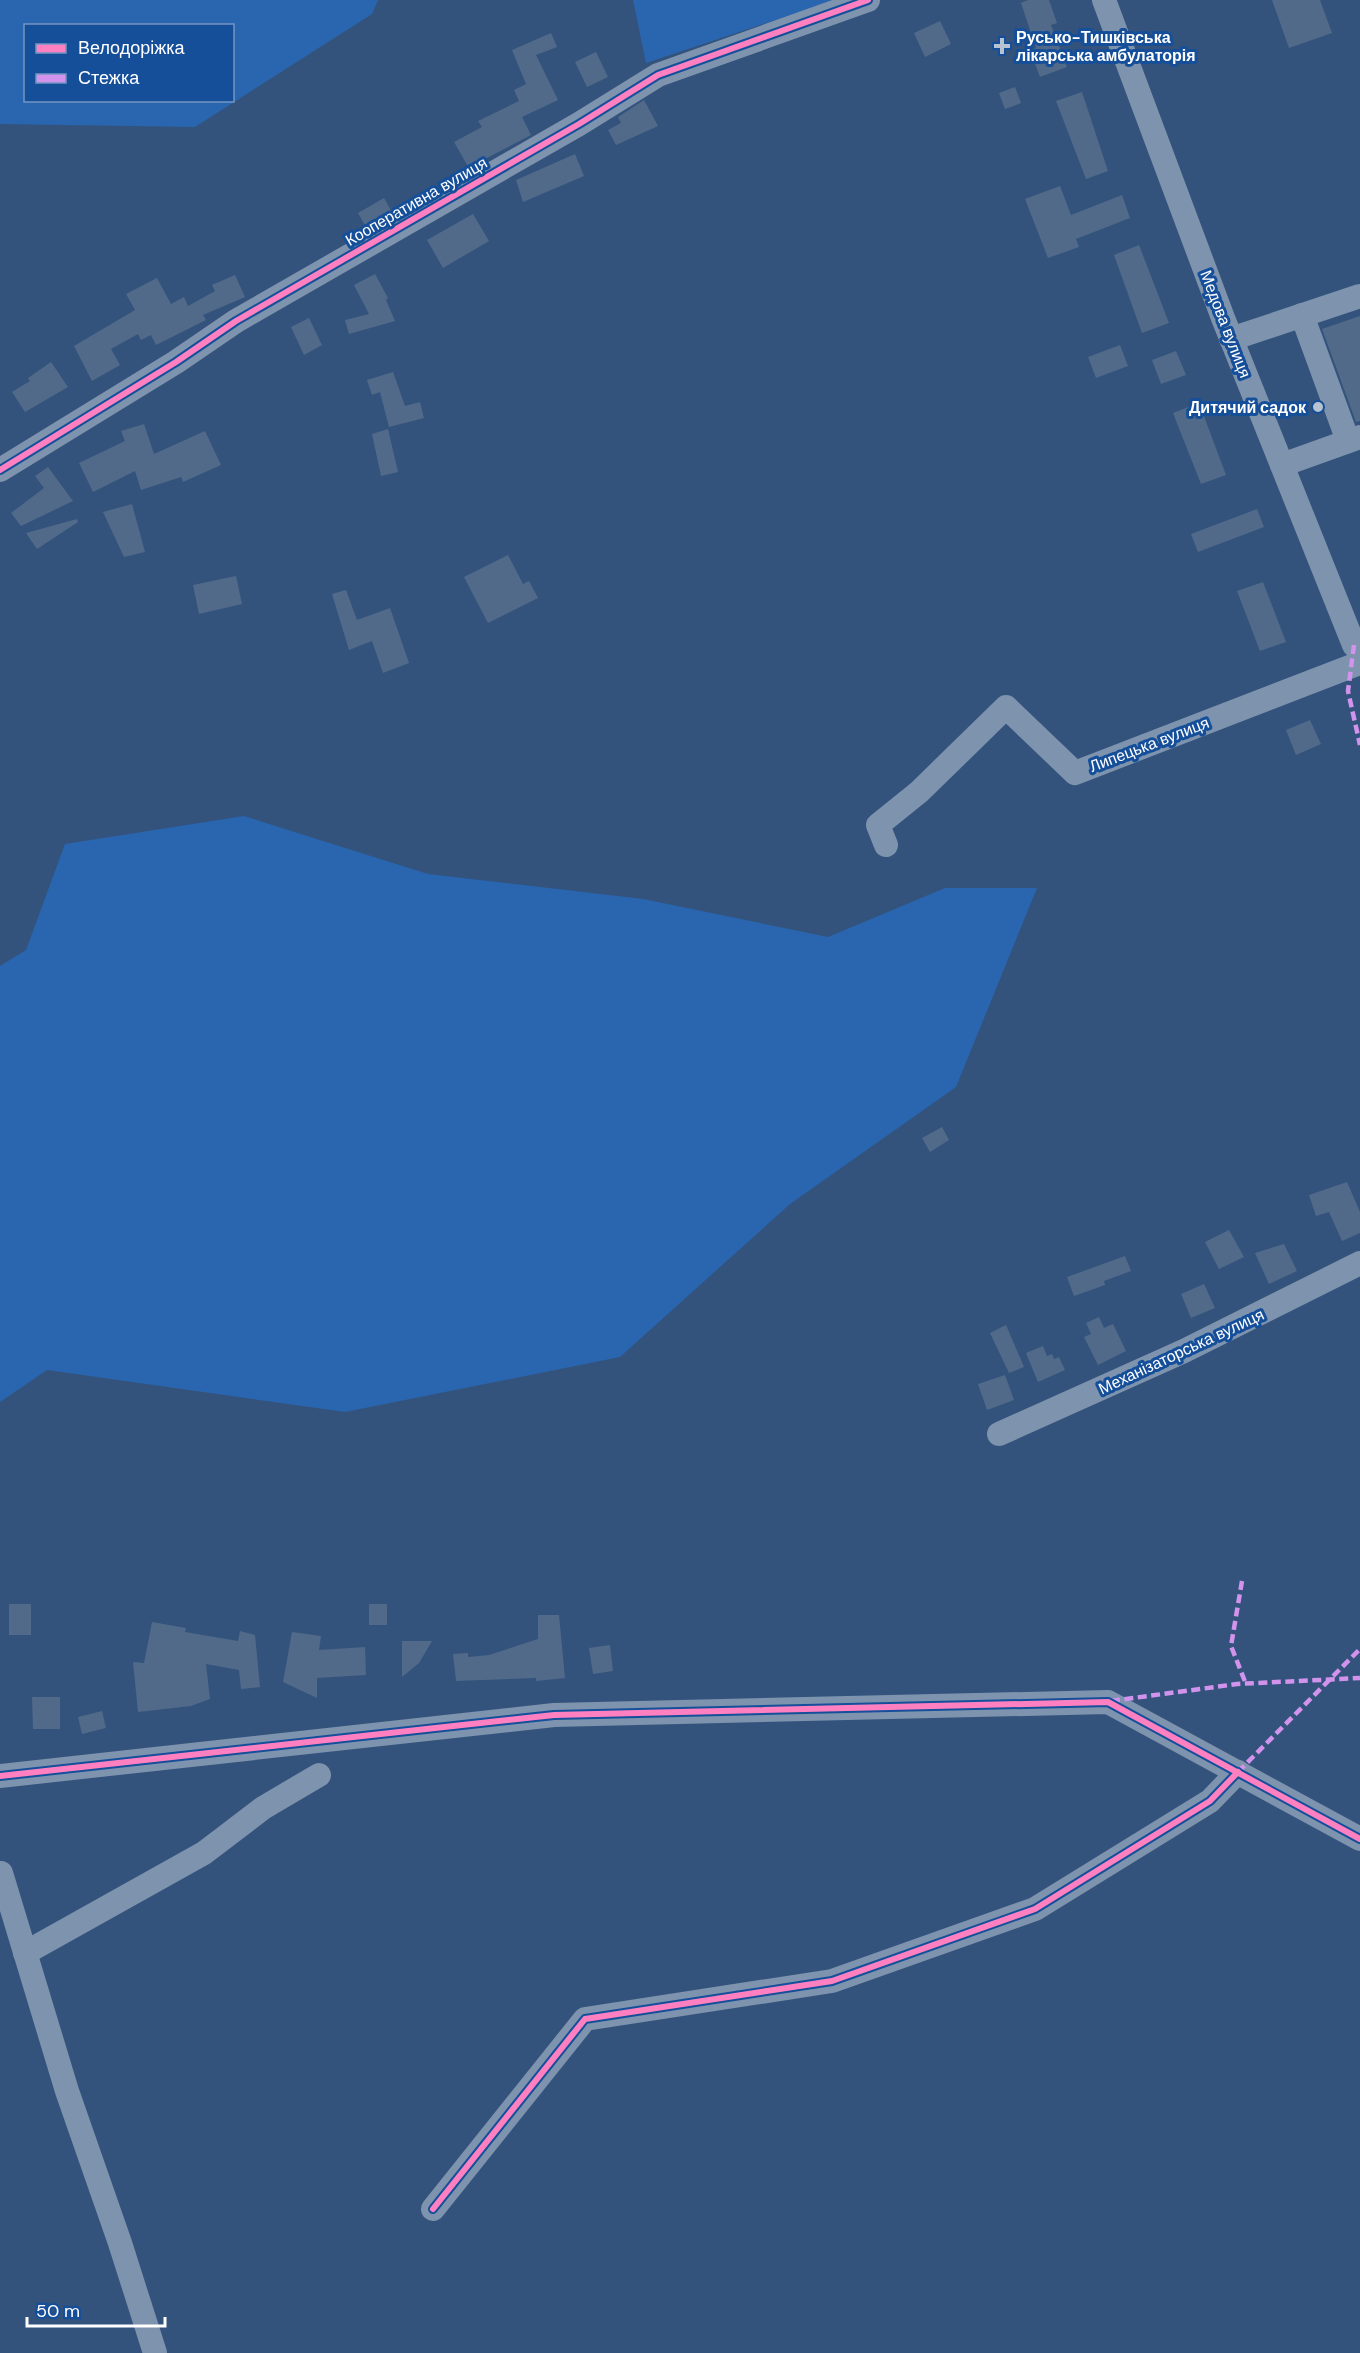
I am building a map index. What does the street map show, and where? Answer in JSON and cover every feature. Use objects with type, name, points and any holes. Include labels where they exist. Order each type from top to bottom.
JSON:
[{"type":"street","name":"Кооперативна вулиця","points":[[0,470],[176,362],[236,321],[579,124],[657,75],[868,0]]},
{"type":"street","name":"Медова вулиця","points":[[1104,0],[1232,339],[1357,654]]},
{"type":"street","points":[[1232,339],[1360,296]]},
{"type":"street","points":[[1282,465],[1354,439],[1302,315]]},
{"type":"street","name":"Липецька вулиця","points":[[885,845],[878,825],[919,792],[1006,707],[1075,773],[1357,654]]},
{"type":"street","name":"Механізаторська вулиця","points":[[999,1434],[1184,1352],[1360,1263]]},
{"type":"street","points":[[0,1776],[554,1715],[1108,1702],[1360,1839]]},
{"type":"street","points":[[433,2209],[585,2019],[832,1981],[1035,1909],[1210,1801],[1238,1772]]},
{"type":"street","points":[[25,1953],[204,1853],[263,1808],[319,1774]]},
{"type":"street","points":[[1,1873],[67,2091],[128,2264],[155,2353]]},
{"type":"shaded area","points":[[0,0],[378,0],[372,14],[195,127],[0,124]]},
{"type":"shaded area","points":[[633,0],[836,0],[646,63]]},
{"type":"shaded area","points":[[244,816],[428,874],[643,899],[828,937],[945,888],[1037,888],[956,1087],[790,1204],[620,1357],[345,1412],[47,1370],[0,1402],[0,966],[26,950],[65,844]]},
{"type":"building","points":[[1028,0],[1049,0],[1057,23],[1051,25],[1067,67],[1040,77],[1030,50],[1036,48],[1021,3]]},
{"type":"building","points":[[1272,0],[1320,0],[1332,33],[1289,48]]},
{"type":"building","points":[[940,21],[951,44],[925,57],[914,33]]},
{"type":"building","points":[[551,33],[557,47],[536,55],[558,100],[522,117],[531,135],[485,159],[486,161],[470,170],[454,142],[482,127],[478,121],[519,101],[514,90],[526,84],[512,50]]},
{"type":"building","points":[[596,52],[608,77],[587,87],[575,62]]},
{"type":"building","points":[[1015,87],[1021,103],[1005,109],[999,93]]},
{"type":"building","points":[[1082,92],[1108,171],[1086,179],[1056,101]]},
{"type":"building","points":[[644,100],[658,126],[616,145],[608,130],[621,123],[618,117]]},
{"type":"building","points":[[575,154],[584,176],[523,202],[516,180]]},
{"type":"building","points":[[1060,186],[1071,215],[1122,195],[1130,218],[1076,239],[1079,247],[1048,258],[1025,199]]},
{"type":"building","points":[[384,198],[393,214],[367,229],[358,213]]},
{"type":"building","points":[[473,214],[489,241],[443,268],[427,240]]},
{"type":"building","points":[[1139,245],[1169,323],[1142,333],[1114,255]]},
{"type":"building","points":[[375,274],[388,298],[386,300],[395,321],[349,334],[345,320],[369,314],[354,285]]},
{"type":"building","points":[[235,275],[245,297],[203,315],[206,320],[156,345],[151,335],[141,340],[138,334],[111,349],[120,365],[92,381],[74,346],[135,310],[126,294],[157,278],[171,304],[184,297],[188,306],[215,291],[212,285]]},
{"type":"building","points":[[1360,316],[1360,421],[1356,422],[1322,329]]},
{"type":"building","points":[[309,318],[322,345],[304,355],[291,327]]},
{"type":"building","points":[[1120,345],[1128,366],[1096,378],[1088,357]]},
{"type":"building","points":[[1176,351],[1186,375],[1161,384],[1152,360]]},
{"type":"building","points":[[51,362],[68,387],[25,412],[12,392],[30,381],[28,378]]},
{"type":"building","points":[[393,372],[405,406],[420,402],[424,418],[389,427],[380,392],[372,395],[367,380]]},
{"type":"building","points":[[1199,403],[1226,475],[1201,484],[1173,413]]},
{"type":"building","points":[[144,424],[154,454],[205,431],[221,465],[183,482],[181,477],[141,490],[135,471],[93,492],[79,463],[125,441],[121,431]]},
{"type":"building","points":[[388,429],[398,472],[381,476],[372,434]]},
{"type":"building","points":[[48,467],[73,501],[21,526],[11,513],[44,488],[35,476]]},
{"type":"building","points":[[132,504],[145,552],[124,557],[103,512]]},
{"type":"building","points":[[1257,509],[1264,527],[1198,552],[1191,534]]},
{"type":"building","points":[[77,519],[78,522],[37,549],[26,533]]},
{"type":"building","points":[[508,555],[523,584],[529,581],[538,598],[488,623],[464,577]]},
{"type":"building","points":[[236,576],[242,604],[199,614],[193,585]]},
{"type":"building","points":[[1263,582],[1286,642],[1260,651],[1237,591]]},
{"type":"building","points":[[346,590],[357,620],[390,608],[409,663],[383,673],[372,641],[349,650],[332,594]]},
{"type":"building","points":[[1310,720],[1321,744],[1296,755],[1286,730]]},
{"type":"building","points":[[942,1127],[949,1140],[930,1152],[922,1138]]},
{"type":"building","points":[[1347,1182],[1360,1212],[1360,1233],[1342,1241],[1329,1212],[1316,1216],[1309,1195]]},
{"type":"building","points":[[1229,1230],[1244,1257],[1219,1269],[1205,1242]]},
{"type":"building","points":[[1284,1244],[1297,1271],[1269,1284],[1255,1253]]},
{"type":"building","points":[[1125,1256],[1131,1271],[1104,1281],[1105,1285],[1074,1296],[1067,1277]]},
{"type":"building","points":[[1204,1284],[1215,1308],[1191,1318],[1181,1294]]},
{"type":"building","points":[[1099,1317],[1104,1328],[1113,1324],[1126,1351],[1098,1365],[1084,1337],[1091,1334],[1086,1323]]},
{"type":"building","points":[[1006,1325],[1024,1367],[1009,1373],[990,1333]]},
{"type":"building","points":[[1043,1346],[1047,1356],[1052,1354],[1054,1359],[1059,1357],[1065,1370],[1038,1382],[1026,1353]]},
{"type":"building","points":[[1005,1375],[1014,1400],[987,1410],[978,1384]]},
{"type":"building","points":[[9,1604],[31,1604],[31,1635],[9,1635]]},
{"type":"building","points":[[369,1604],[387,1604],[387,1625],[369,1625]]},
{"type":"building","points":[[538,1615],[559,1615],[565,1678],[536,1681],[536,1678],[456,1681],[453,1654],[468,1653],[468,1657],[489,1655],[538,1639]]},
{"type":"building","points":[[152,1622],[186,1628],[185,1632],[238,1641],[240,1631],[255,1635],[260,1687],[241,1689],[239,1670],[206,1664],[210,1699],[191,1706],[138,1712],[133,1662],[144,1663]]},
{"type":"building","points":[[292,1632],[321,1636],[319,1650],[365,1647],[366,1675],[317,1678],[317,1698],[283,1682]]},
{"type":"building","points":[[402,1641],[432,1641],[419,1663],[402,1677]]},
{"type":"building","points":[[610,1645],[613,1671],[593,1674],[589,1648]]},
{"type":"building","points":[[32,1697],[60,1697],[60,1729],[33,1729]]},
{"type":"building","points":[[102,1711],[106,1728],[82,1734],[78,1717]]},
{"type":"marked path","points":[[1354,645],[1348,691],[1360,745]]},
{"type":"marked path","points":[[1242,1581],[1231,1646],[1246,1684]]},
{"type":"marked path","points":[[1238,1772],[1360,1649]]},
{"type":"marked path","points":[[1111,1701],[1237,1684],[1360,1678]]},
{"type":"cycle path","points":[[0,470],[176,362],[236,321],[579,124],[658,75],[868,0]]},
{"type":"cycle path","points":[[0,1776],[554,1715],[1108,1702],[1360,1839]]},
{"type":"cycle path","points":[[433,2209],[585,2019],[832,1981],[1035,1909],[1210,1801],[1238,1772]]},
{"type":"place","name":"Русько-Тишківська лікарська амбулаторія","points":[[1002,46]]},
{"type":"place","name":"Дитячий садок","points":[[1318,407]]}]
